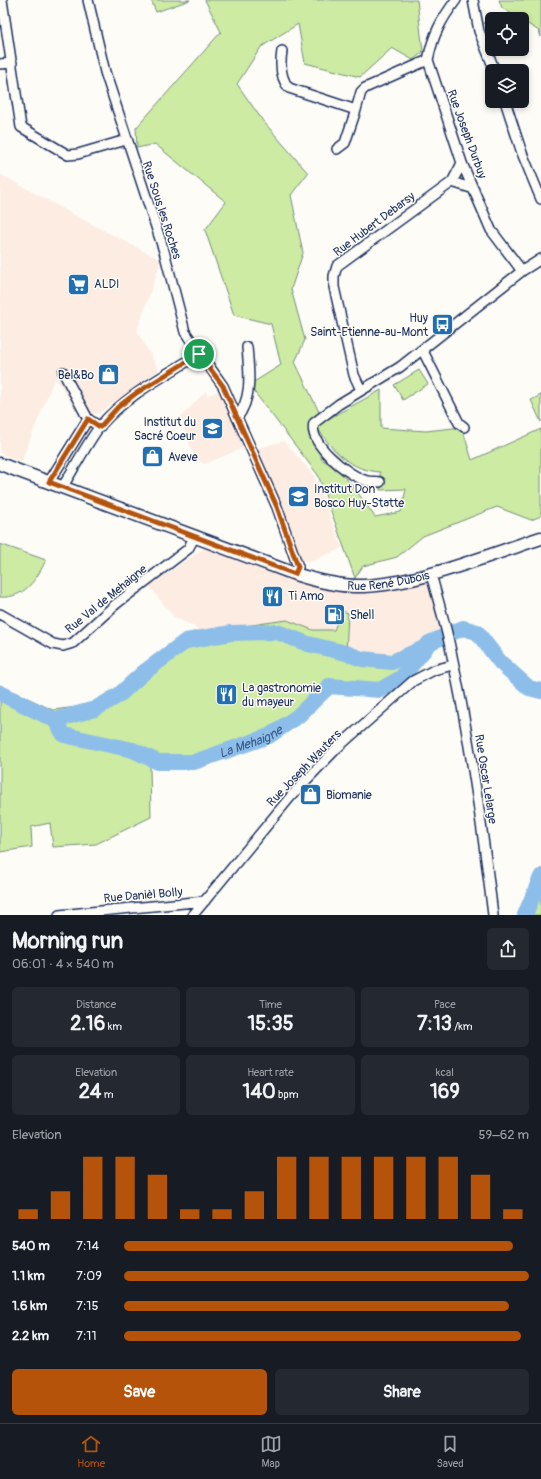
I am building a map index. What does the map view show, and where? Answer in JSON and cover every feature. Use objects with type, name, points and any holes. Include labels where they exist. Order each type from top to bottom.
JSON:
[{"type":"main road","name":"Rue René Dubois","points":[[0,464],[63,486],[295,574],[331,584],[352,586],[383,585],[431,574],[541,538]]},
{"type":"street","points":[[2,0],[21,127],[68,155],[78,154],[126,140]]},
{"type":"street","name":"Rue Sous les Roches","points":[[88,0],[105,72],[126,140],[164,251],[185,332],[199,354],[223,386],[277,507],[298,567],[295,574]]},
{"type":"street","points":[[338,149],[345,143],[361,92],[365,88],[428,60],[432,43],[440,22],[456,0]]},
{"type":"street","points":[[473,0],[479,31],[492,64]]},
{"type":"street","points":[[282,51],[280,64],[284,80],[289,88],[356,110]]},
{"type":"street","name":"Rue Joseph Durbuy","points":[[428,60],[462,163],[491,230],[522,271]]},
{"type":"street","points":[[0,64],[12,63]]},
{"type":"street","points":[[507,108],[522,153],[541,199]]},
{"type":"street","name":"Rue Hubert Debarsy","points":[[361,390],[354,375],[334,287],[334,276],[337,266],[452,182],[462,163]]},
{"type":"street","points":[[452,182],[474,189]]},
{"type":"street","points":[[380,482],[365,481],[349,473],[334,461],[313,432],[313,426],[316,421],[361,390],[400,367],[423,351],[444,331],[522,271],[541,259]]},
{"type":"street","points":[[237,418],[243,410],[248,398],[248,347]]},
{"type":"street","points":[[423,351],[459,423],[464,427]]},
{"type":"street","points":[[63,486],[100,427],[118,407],[135,394],[199,354]]},
{"type":"street","points":[[63,372],[88,419],[100,427]]},
{"type":"street","points":[[49,482],[88,419]]},
{"type":"street","name":"Rue Val de Mehaigne","points":[[0,614],[53,644],[63,646],[73,643],[116,604],[188,549],[195,536]]},
{"type":"street","name":"Rue Oscar Lelarge","points":[[431,574],[445,626],[453,665],[482,825],[493,915]]},
{"type":"street","name":"Rue Joseph Wauters","points":[[193,915],[292,795],[337,748],[414,681],[434,670],[453,665]]},
{"type":"street","name":"Rue Danièl Bolly","points":[[59,915],[205,901]]},
{"type":"shaded area","points":[[0,174],[161,260],[137,331],[159,370],[98,414],[78,414],[55,377],[21,462],[0,453]]},
{"type":"shaded area","name":"Institut du Sacré Coeur","points":[[222,389],[245,447],[205,464],[194,458],[181,417],[206,391],[207,396]]},
{"type":"shaded area","name":"Institut Don Bosco Huy-Statte","points":[[284,441],[315,477],[342,548],[312,561],[301,560],[297,554],[284,515],[256,449]]},
{"type":"shaded area","points":[[204,548],[311,584],[350,594],[393,589],[432,578],[445,626],[426,647],[392,662],[362,659],[346,653],[348,613],[343,611],[334,630],[313,630],[287,620],[198,635],[196,627],[174,617],[149,586]]},
{"type":"green space","points":[[151,0],[190,0],[156,12]]},
{"type":"green space","points":[[205,0],[417,0],[423,52],[413,60],[392,48],[360,77],[305,63],[298,24],[261,47],[237,84],[263,121],[308,173],[291,195],[303,253],[291,289],[305,340],[295,362],[320,414],[314,423],[322,447],[321,459],[330,464],[345,477],[375,517],[401,512],[406,489],[380,490],[380,472],[360,468],[343,458],[329,444],[317,427],[319,424],[381,390],[381,428],[426,431],[462,427],[472,460],[541,429],[541,516],[531,520],[497,507],[423,536],[397,557],[363,566],[355,578],[318,475],[249,385],[281,365],[271,324],[234,315],[205,230],[226,202],[155,144],[137,148],[136,128],[221,32]]},
{"type":"green space","points":[[499,0],[541,0],[541,37],[539,31],[529,25],[529,12],[508,12],[502,8]]},
{"type":"green space","points":[[419,370],[428,384],[403,400],[394,385]]},
{"type":"green space","points":[[541,395],[541,422],[531,400]]},
{"type":"green space","points":[[0,544],[46,560],[34,581],[29,586],[16,595],[8,597],[0,597]]},
{"type":"green space","points":[[342,611],[348,613],[346,653],[362,659],[392,662],[426,647],[401,678],[380,690],[329,686],[325,697],[273,739],[189,766],[150,765],[151,817],[96,844],[53,847],[50,823],[31,827],[32,847],[0,852],[0,685],[53,710],[92,705],[121,687],[154,656],[179,640],[244,626],[287,620],[313,630],[334,630]]},
{"type":"green space","points":[[541,868],[541,915],[522,915]]},
{"type":"waterway","name":"La Mehaigne","points":[[0,693],[55,720],[95,709],[119,695],[143,673],[186,641],[231,633],[277,632],[308,644],[346,653],[362,659],[392,662],[463,628],[477,632],[500,662],[529,688],[541,691]]},
{"type":"waterway","name":"La Mehaigne","points":[[55,720],[64,735],[133,750],[158,762],[194,762],[269,736],[298,716],[329,686],[380,690],[401,678],[425,649]]},
{"type":"waterway","name":"La Mehaigne","points":[[525,915],[541,877]]},
{"type":"place","name":"ALDI","points":[[79,284]]},
{"type":"place","name":"Huy Saint-Etienne-au-Mont","points":[[443,325]]},
{"type":"place","name":"Bel&Bo","points":[[109,375]]},
{"type":"place","name":"Institut du Sacré Coeur","points":[[212,429]]},
{"type":"place","name":"Aveve","points":[[152,457]]},
{"type":"place","name":"Institut Don Bosco Huy-Statte","points":[[299,496]]},
{"type":"place","name":"Ti Amo","points":[[272,596]]},
{"type":"place","name":"Shell","points":[[334,615]]},
{"type":"place","name":"La gastronomie du mayeur","points":[[226,695]]},
{"type":"place","name":"Biomanie","points":[[310,795]]},
{"type":"route","points":[[199,354],[223,386],[277,507],[298,567],[295,574],[49,482],[88,419],[100,427],[118,407],[135,394],[199,354]]}]
